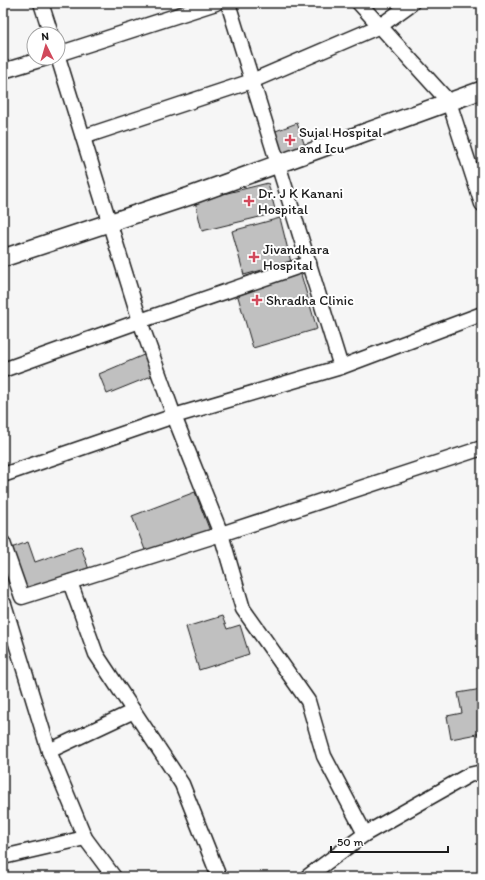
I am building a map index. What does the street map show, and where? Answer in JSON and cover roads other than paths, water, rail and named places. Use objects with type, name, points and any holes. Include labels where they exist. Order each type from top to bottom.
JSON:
[{"type":"street","points":[[41,3],[48,26]]},
{"type":"street","points":[[66,51],[216,3]]},
{"type":"street","points":[[228,3],[341,367]]},
{"type":"street","points":[[359,3],[449,102],[482,204]]},
{"type":"street","points":[[83,137],[252,81],[380,26],[412,3]]},
{"type":"street","points":[[3,71],[26,64]]},
{"type":"street","points":[[61,66],[140,321],[174,416],[221,534],[243,609],[308,701],[324,756],[365,834]]},
{"type":"street","points":[[3,258],[190,196],[482,90]]},
{"type":"street","points":[[3,370],[309,263]]},
{"type":"street","points":[[3,475],[174,416],[341,367],[482,314]]},
{"type":"street","points":[[114,877],[85,838],[49,751],[3,604],[482,448]]},
{"type":"street","points":[[3,543],[22,597]]},
{"type":"street","points":[[70,582],[96,654],[182,784],[219,877]]},
{"type":"street","points":[[49,751],[134,711]]},
{"type":"street","points":[[307,877],[365,834],[469,775],[482,772]]},
{"type":"street","points":[[3,857],[85,838]]},
{"type":"place","name":"Sujal Hospital and Icu","points":[[290,140]]},
{"type":"place","name":"Dr. J K Kanani Hospital","points":[[249,201]]},
{"type":"place","name":"Jivandhara Hospital","points":[[254,257]]},
{"type":"place","name":"Shradha Clinic","points":[[257,300]]}]
